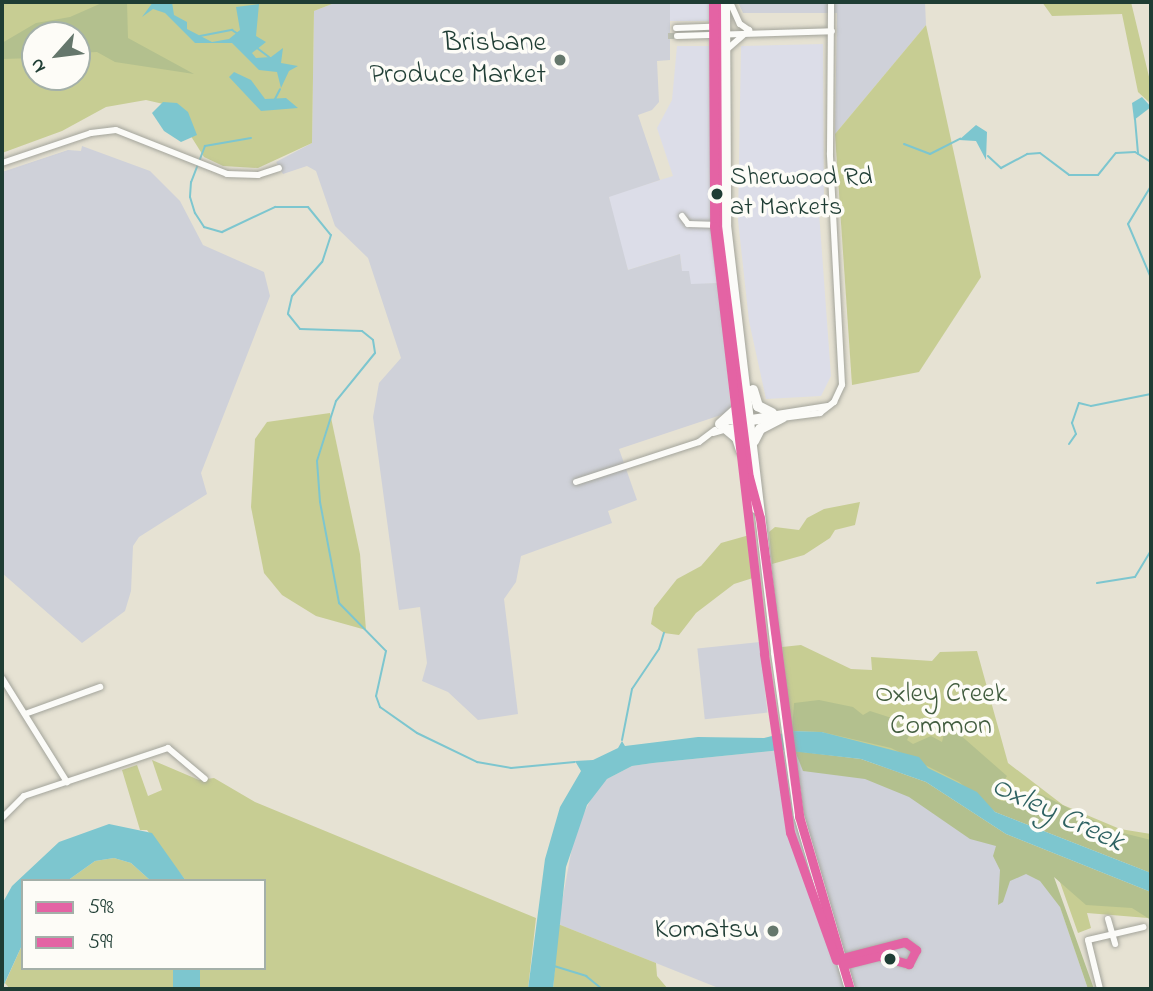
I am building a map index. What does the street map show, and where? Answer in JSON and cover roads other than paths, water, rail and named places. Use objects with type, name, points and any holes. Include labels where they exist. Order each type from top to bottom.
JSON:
[{"type":"main road","points":[[716,2],[725,51],[721,225],[744,366],[747,460],[760,518]]},
{"type":"main road","points":[[725,2],[721,31],[721,225],[740,406],[754,442],[761,531],[785,722],[802,829],[856,989]]},
{"type":"main road","points":[[744,366],[750,368],[754,400],[761,410],[772,413]]},
{"type":"main road","points":[[740,406],[722,426],[737,438],[747,460]]},
{"type":"main road","points":[[754,442],[760,429],[782,418]]},
{"type":"main road","points":[[846,961],[850,989]]},
{"type":"street","points":[[730,2],[740,24],[749,30]]},
{"type":"street","points":[[746,420],[820,413],[840,392],[843,375],[830,153],[831,2]]},
{"type":"street","points":[[725,51],[749,30]]},
{"type":"street","points":[[676,32],[832,31]]},
{"type":"street","points":[[2,163],[91,133],[116,130],[205,166],[242,177],[279,168]]},
{"type":"street","points":[[682,216],[688,224],[721,225]]},
{"type":"street","points":[[576,482],[699,442],[722,426],[772,413],[828,407]]},
{"type":"street","points":[[2,678],[67,782]]},
{"type":"street","points":[[25,714],[100,687]]},
{"type":"street","points":[[2,818],[20,798],[168,748],[205,779]]},
{"type":"street","points":[[1108,919],[1115,944]]},
{"type":"street","points":[[1100,989],[1088,940],[1144,928]]},
{"type":"street","points":[[905,942],[916,950],[909,964],[887,956],[846,961],[905,942]]},
{"type":"water","points":[[153,2],[172,2],[174,15],[187,22],[187,29],[212,42],[229,39],[240,30],[236,7],[259,4],[256,36],[266,42],[252,53],[256,58],[271,57],[283,48],[281,63],[298,66],[289,71],[281,88],[277,72],[259,70],[232,43],[195,43],[165,13],[153,9],[142,17]]},
{"type":"water","points":[[234,72],[251,80],[265,99],[286,98],[298,108],[261,111],[229,77]]},
{"type":"water","points":[[1142,97],[1151,107],[1134,120],[1132,103]]},
{"type":"water","points":[[163,102],[177,103],[188,112],[197,135],[181,142],[164,131],[152,113]]},
{"type":"water","points":[[976,125],[987,132],[986,160],[976,141],[959,140]]},
{"type":"water","points":[[792,731],[822,732],[919,757],[928,768],[977,792],[995,812],[1151,873],[1151,892],[1006,834],[926,782],[861,759],[781,750],[632,766],[607,779],[587,805],[566,867],[553,989],[528,989],[545,859],[560,807],[581,771],[575,761],[593,760],[618,748],[622,741],[625,746],[698,737],[764,738]]},
{"type":"water","points":[[109,824],[152,833],[185,879],[149,879],[131,863],[114,858],[95,861],[70,879],[21,879],[21,947],[2,989],[2,904],[12,886],[59,842]]},
{"type":"water","points":[[173,970],[200,970],[200,989],[173,989]]},
{"type":"waterway","points":[[200,36],[232,30],[238,34]]},
{"type":"waterway","points":[[257,48],[269,57]]},
{"type":"waterway","points":[[275,99],[280,89]]},
{"type":"waterway","points":[[1135,119],[1138,154]]},
{"type":"waterway","points":[[251,138],[205,146],[191,182],[190,197],[195,213],[204,227],[222,232],[275,207],[308,207],[331,235],[322,262],[292,296],[288,314],[300,329],[362,331],[373,340],[375,353],[336,401],[317,461],[320,502],[339,603],[386,651],[376,696],[380,707],[417,733],[477,762],[511,768],[575,762]]},
{"type":"waterway","points":[[904,144],[930,154],[960,139]]},
{"type":"waterway","points":[[988,156],[1001,168],[1027,154],[1040,153],[1069,175],[1098,175],[1116,153],[1135,152],[1151,162]]},
{"type":"waterway","points":[[1151,186],[1128,224],[1151,278]]},
{"type":"waterway","points":[[1069,444],[1076,434],[1072,423],[1079,403],[1091,406],[1151,394]]},
{"type":"waterway","points":[[1097,583],[1135,577],[1151,550]]},
{"type":"waterway","points":[[622,740],[632,689],[659,649],[664,633]]},
{"type":"waterway","points":[[554,966],[586,976],[602,989]]},
{"type":"tunnel","points":[[668,36],[677,36]]},
{"type":"place","name":"Brisbane Produce Market","points":[[560,60]]},
{"type":"place","name":"Sherwood Rd at Markets","points":[[717,194]]},
{"type":"place","name":"Komatsu","points":[[773,931]]},
{"type":"park label","name":"Oxley Creek Common","points":[[941,711]]},
{"type":"water label","name":"Oxley Creek","points":[[1057,815]]}]
